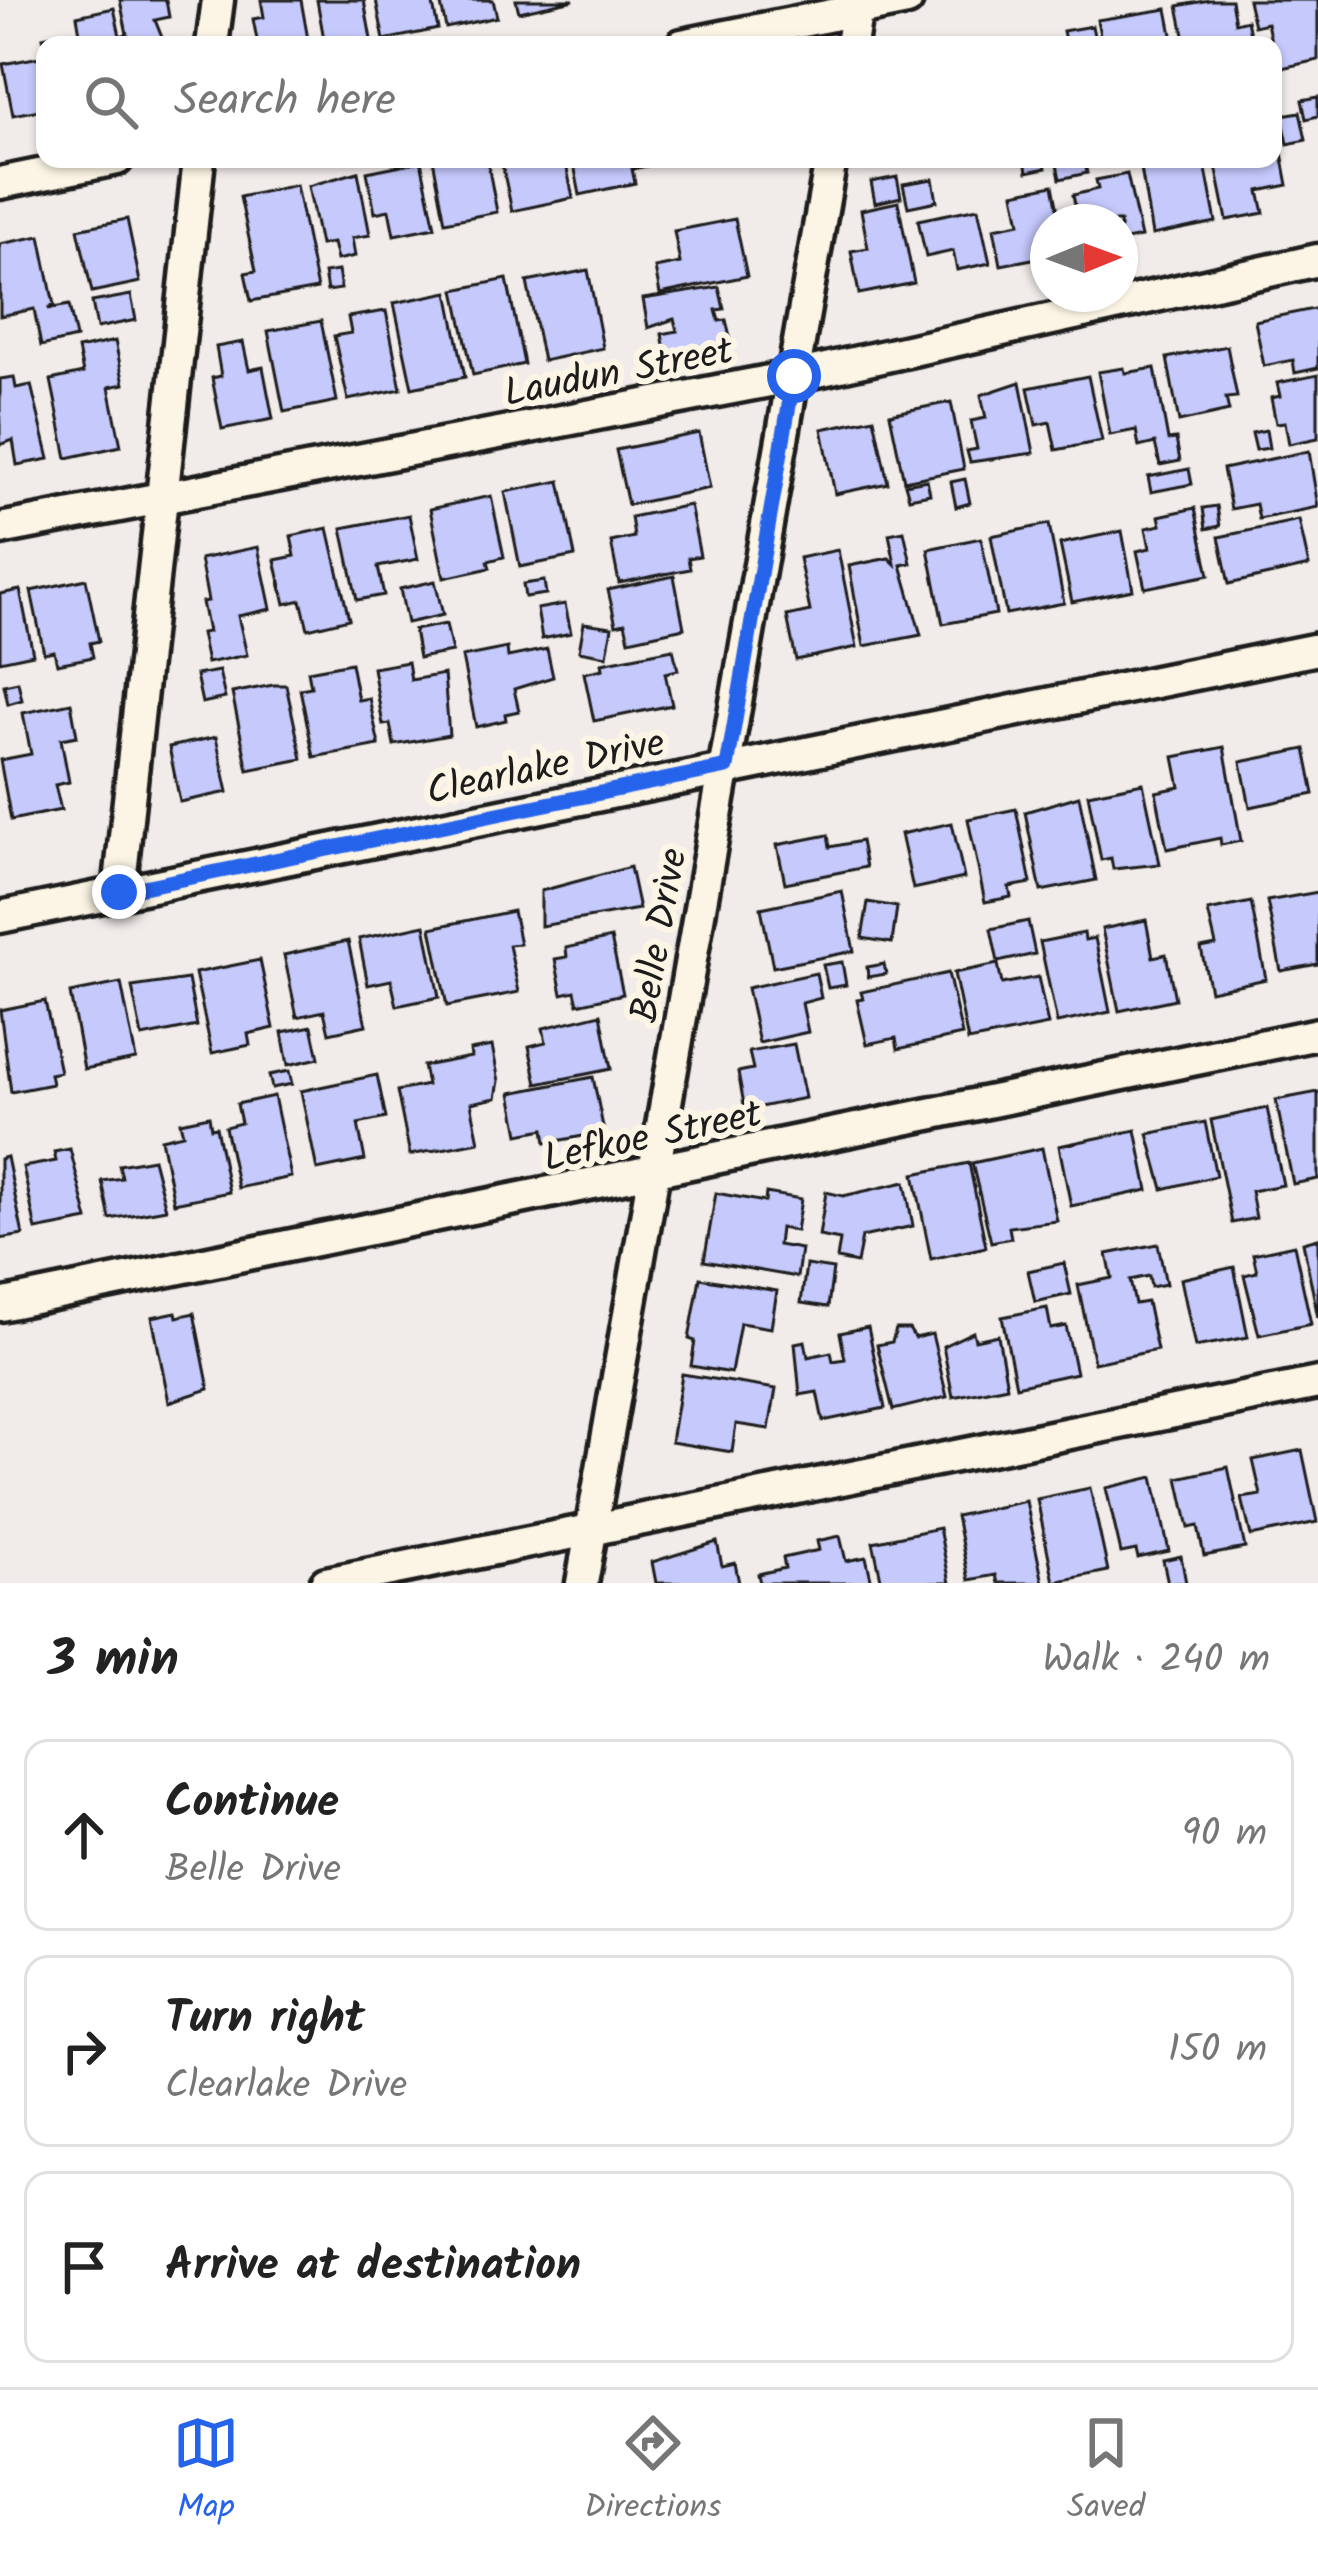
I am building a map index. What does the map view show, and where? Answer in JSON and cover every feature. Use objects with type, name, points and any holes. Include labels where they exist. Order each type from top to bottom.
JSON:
[{"type":"street","points":[[213,36],[218,0]]},
{"type":"street","points":[[721,36],[857,5],[907,0]]},
{"type":"street","points":[[852,36],[857,5]]},
{"type":"street","points":[[0,183],[73,168]]},
{"type":"street","points":[[119,892],[198,168]]},
{"type":"street","name":"Belle Drive","points":[[582,1583],[829,168]]},
{"type":"street","name":"Laudun Street","points":[[0,529],[794,376],[1318,260]]},
{"type":"street","name":"Clearlake Drive","points":[[0,917],[1318,650]]},
{"type":"street","name":"Lefkoe Street","points":[[0,1305],[655,1174],[1318,1034]]},
{"type":"street","points":[[326,1583],[1318,1383]]},
{"type":"building","points":[[120,0],[166,0],[169,17],[155,20],[161,36],[120,36],[127,34]]},
{"type":"building","points":[[261,0],[301,0],[307,36],[256,36],[253,19],[264,17]]},
{"type":"building","points":[[317,0],[364,0],[370,36],[323,36]]},
{"type":"building","points":[[376,0],[432,0],[438,29],[383,36]]},
{"type":"building","points":[[440,0],[493,0],[497,17],[446,28]]},
{"type":"building","points":[[516,0],[574,0],[519,12]]},
{"type":"building","points":[[1231,0],[1235,23],[1247,20],[1250,36],[1184,36],[1178,6]]},
{"type":"building","points":[[1248,0],[1318,0],[1318,60],[1282,68],[1282,36],[1270,36],[1267,23],[1254,26]]},
{"type":"building","points":[[114,8],[120,36],[80,36],[77,16]]},
{"type":"building","points":[[1167,9],[1172,36],[1100,36],[1097,20]]},
{"type":"building","points":[[1092,26],[1094,36],[1064,36],[1063,31]]},
{"type":"building","points":[[36,58],[36,111],[13,115],[3,64]]},
{"type":"building","points":[[1318,97],[1318,116],[1306,119],[1302,100]]},
{"type":"building","points":[[1300,112],[1306,140],[1288,144],[1282,115]]},
{"type":"building","points":[[1282,153],[1288,185],[1259,191],[1264,213],[1227,220],[1216,168],[1282,168]]},
{"type":"building","points":[[422,168],[435,227],[394,235],[389,210],[375,213],[367,172]]},
{"type":"building","points":[[435,168],[489,168],[497,212],[445,222]]},
{"type":"building","points":[[503,168],[567,168],[573,198],[512,211]]},
{"type":"building","points":[[575,168],[637,168],[632,169],[635,183],[580,195]]},
{"type":"building","points":[[1058,168],[1086,168],[1087,173],[1060,179]]},
{"type":"building","points":[[1141,168],[1206,168],[1216,222],[1152,235]]},
{"type":"building","points":[[358,172],[370,235],[352,238],[355,256],[337,260],[333,243],[320,245],[308,186]]},
{"type":"building","points":[[1127,174],[1134,204],[1075,204],[1073,195],[1098,189],[1096,180]]},
{"type":"building","points":[[897,177],[901,197],[875,203],[871,182]]},
{"type":"building","points":[[933,179],[937,201],[908,207],[903,184]]},
{"type":"building","points":[[296,185],[317,289],[251,301],[245,273],[256,271],[240,197]]},
{"type":"building","points":[[1053,185],[1057,204],[1030,204],[1030,259],[1001,265],[994,228],[1020,223],[1014,193]]},
{"type":"building","points":[[898,202],[914,283],[859,294],[851,251],[868,248],[861,210]]},
{"type":"building","points":[[978,208],[990,263],[957,270],[953,251],[926,257],[918,220]]},
{"type":"building","points":[[127,219],[140,282],[92,292],[78,229]]},
{"type":"building","points":[[735,219],[747,276],[660,294],[655,268],[680,263],[674,231]]},
{"type":"building","points":[[40,236],[54,305],[48,309],[69,305],[76,338],[41,346],[34,309],[0,316],[0,244]]},
{"type":"building","points":[[588,270],[603,348],[543,361],[527,282]]},
{"type":"building","points":[[338,271],[341,289],[327,291],[324,273]]},
{"type":"building","points":[[507,279],[524,364],[473,375],[455,290]]},
{"type":"building","points":[[719,287],[724,309],[716,310],[719,321],[726,320],[731,342],[666,355],[662,334],[677,331],[674,319],[648,328],[643,299]]},
{"type":"building","points":[[448,292],[465,377],[412,388],[394,303]]},
{"type":"building","points":[[131,295],[136,320],[97,328],[92,302]]},
{"type":"building","points":[[1318,308],[1318,368],[1295,373],[1293,360],[1264,366],[1255,321]]},
{"type":"building","points":[[386,311],[401,389],[348,400],[334,336],[351,333],[348,317]]},
{"type":"building","points":[[321,321],[337,401],[284,412],[268,331]]},
{"type":"building","points":[[115,341],[124,384],[109,387],[121,446],[67,458],[51,380],[83,373],[78,349]]},
{"type":"building","points":[[243,342],[249,370],[263,367],[273,419],[222,429],[212,378],[221,376],[216,347]]},
{"type":"building","points":[[1227,346],[1237,397],[1226,398],[1229,411],[1179,422],[1167,358]]},
{"type":"building","points":[[1124,368],[1125,373],[1155,368],[1168,440],[1176,439],[1180,461],[1160,465],[1155,443],[1139,447],[1136,430],[1110,435],[1098,372]]},
{"type":"building","points":[[1318,375],[1318,438],[1289,444],[1285,422],[1276,423],[1271,398],[1280,396],[1277,383]]},
{"type":"building","points":[[1088,376],[1102,441],[1056,450],[1050,422],[1036,425],[1028,388]]},
{"type":"building","points":[[14,377],[16,388],[31,385],[49,459],[17,465],[13,440],[0,445],[0,379]]},
{"type":"building","points":[[1020,382],[1034,453],[970,462],[967,451],[977,449],[971,421],[986,418],[981,395]]},
{"type":"building","points":[[951,402],[964,469],[904,481],[890,414]]},
{"type":"building","points":[[874,418],[888,483],[835,494],[822,429]]},
{"type":"building","points":[[1266,430],[1269,448],[1256,450],[1252,433]]},
{"type":"building","points":[[699,433],[710,488],[628,505],[616,450]]},
{"type":"building","points":[[1309,451],[1318,507],[1259,519],[1256,504],[1231,509],[1223,469]]},
{"type":"building","points":[[1189,469],[1192,484],[1151,492],[1148,477]]},
{"type":"building","points":[[965,479],[970,503],[956,507],[951,482]]},
{"type":"building","points":[[927,480],[930,494],[909,498],[905,484]]},
{"type":"building","points":[[560,481],[575,556],[520,567],[505,492]]},
{"type":"building","points":[[491,496],[504,557],[488,561],[490,568],[444,578],[430,509]]},
{"type":"building","points":[[690,505],[700,556],[688,558],[690,569],[619,583],[611,542],[634,537],[631,517]]},
{"type":"building","points":[[1217,506],[1220,526],[1206,529],[1203,508]]},
{"type":"building","points":[[1195,508],[1209,575],[1145,588],[1137,551],[1150,548],[1146,528],[1161,525],[1159,516]]},
{"type":"building","points":[[409,515],[418,559],[378,567],[384,595],[357,600],[342,528]]},
{"type":"building","points":[[1299,520],[1309,566],[1229,584],[1219,537]]},
{"type":"building","points":[[1049,524],[1064,603],[1006,614],[991,536]]},
{"type":"building","points":[[328,528],[349,619],[308,629],[301,600],[285,604],[275,560],[295,556],[291,536]]},
{"type":"building","points":[[904,531],[911,563],[901,565],[921,635],[864,646],[849,566],[889,558],[895,564],[889,534]]},
{"type":"building","points":[[1122,531],[1133,590],[1072,602],[1060,544]]},
{"type":"building","points":[[981,538],[996,614],[943,624],[928,549]]},
{"type":"building","points":[[258,547],[271,609],[238,616],[247,655],[207,663],[201,633],[208,632],[202,602],[208,601],[200,559]]},
{"type":"building","points":[[838,550],[857,647],[796,660],[787,616],[810,611],[799,558]]},
{"type":"building","points":[[674,576],[684,628],[629,640],[625,623],[616,625],[608,590]]},
{"type":"building","points":[[86,579],[99,641],[90,643],[93,657],[57,664],[54,651],[44,653],[31,591]]},
{"type":"building","points":[[435,581],[443,615],[407,623],[400,589]]},
{"type":"building","points":[[544,581],[546,594],[525,597],[523,584]]},
{"type":"building","points":[[20,590],[33,654],[0,661],[0,594]]},
{"type":"building","points":[[565,604],[571,633],[542,639],[537,609]]},
{"type":"building","points":[[584,623],[612,627],[607,656],[579,651]]},
{"type":"building","points":[[446,624],[452,652],[419,658],[414,630]]},
{"type":"building","points":[[507,648],[508,657],[547,649],[553,677],[514,689],[519,711],[505,714],[506,720],[476,727],[462,657]]},
{"type":"building","points":[[673,649],[678,670],[665,673],[672,705],[594,721],[584,673],[603,669],[602,663]]},
{"type":"building","points":[[408,662],[411,680],[444,674],[449,735],[394,745],[390,724],[383,725],[373,668]]},
{"type":"building","points":[[351,663],[358,700],[369,698],[379,745],[314,757],[300,689],[311,687],[308,671]]},
{"type":"building","points":[[219,671],[225,698],[202,703],[196,675]]},
{"type":"building","points":[[18,682],[22,700],[8,704],[4,685]]},
{"type":"building","points":[[286,685],[302,759],[248,770],[232,693]]},
{"type":"building","points":[[71,703],[77,736],[61,739],[69,782],[55,785],[61,810],[11,820],[0,760],[31,754],[23,713]]},
{"type":"building","points":[[216,737],[228,792],[180,802],[169,747]]},
{"type":"building","points":[[1224,747],[1241,841],[1221,845],[1220,838],[1167,849],[1156,792],[1180,787],[1174,757]]},
{"type":"building","points":[[1305,749],[1314,794],[1250,807],[1241,762]]},
{"type":"building","points":[[1143,783],[1160,864],[1113,869],[1111,858],[1101,860],[1088,794]]},
{"type":"building","points":[[1079,796],[1096,880],[1041,891],[1025,812]]},
{"type":"building","points":[[1016,809],[1031,883],[1009,887],[1011,897],[985,902],[968,819]]},
{"type":"building","points":[[952,823],[964,878],[913,889],[901,834]]},
{"type":"building","points":[[828,835],[830,847],[861,841],[866,867],[785,883],[777,845]]},
{"type":"building","points":[[630,867],[639,909],[541,926],[541,891]]},
{"type":"building","points":[[842,891],[854,951],[773,967],[761,908]]},
{"type":"building","points":[[1318,892],[1318,964],[1281,971],[1267,901]]},
{"type":"building","points":[[868,902],[897,907],[892,943],[862,938]]},
{"type":"building","points":[[1251,902],[1266,979],[1210,991],[1201,948],[1216,945],[1208,911]]},
{"type":"building","points":[[513,911],[520,944],[509,945],[519,992],[447,1006],[431,928]]},
{"type":"building","points":[[1146,920],[1153,957],[1166,954],[1175,999],[1119,1011],[1102,929]]},
{"type":"building","points":[[1028,921],[1035,954],[998,962],[991,929]]},
{"type":"building","points":[[425,925],[439,997],[397,1006],[391,980],[368,985],[359,939]]},
{"type":"building","points":[[1084,933],[1085,940],[1095,938],[1110,1012],[1057,1023],[1040,942]]},
{"type":"building","points":[[611,938],[623,994],[578,1004],[575,991],[562,994],[555,959],[567,957],[566,948]]},
{"type":"building","points":[[348,941],[366,1025],[329,1033],[324,1011],[297,1017],[284,955]]},
{"type":"building","points":[[260,960],[274,1028],[248,1034],[250,1045],[212,1053],[195,973]]},
{"type":"building","points":[[842,962],[846,985],[828,988],[823,965]]},
{"type":"building","points":[[884,964],[886,974],[868,977],[867,967]]},
{"type":"building","points":[[998,964],[1002,984],[1038,977],[1048,1025],[968,1041],[954,973]]},
{"type":"building","points":[[816,973],[821,998],[802,1003],[808,1032],[759,1043],[747,988]]},
{"type":"building","points":[[948,973],[962,1035],[898,1049],[896,1038],[867,1044],[857,1000],[863,999],[861,992]]},
{"type":"building","points":[[188,979],[197,1026],[142,1037],[132,987]]},
{"type":"building","points":[[121,983],[136,1059],[84,1069],[70,993]]},
{"type":"building","points":[[45,1001],[60,1072],[50,1074],[52,1084],[11,1092],[0,1010]]},
{"type":"building","points":[[601,1014],[611,1069],[537,1084],[529,1046],[546,1042],[543,1028]]},
{"type":"building","points":[[312,1026],[319,1058],[288,1065],[282,1032]]},
{"type":"building","points":[[794,1044],[805,1098],[745,1110],[738,1072],[753,1069],[749,1052]]},
{"type":"building","points":[[492,1046],[499,1081],[496,1098],[471,1103],[479,1142],[410,1155],[397,1091],[427,1085],[423,1066],[471,1057],[470,1050]]},
{"type":"building","points":[[289,1071],[292,1084],[272,1088],[269,1075]]},
{"type":"building","points":[[377,1075],[386,1118],[358,1124],[365,1160],[317,1170],[301,1091]]},
{"type":"building","points":[[593,1077],[604,1132],[546,1143],[544,1129],[519,1134],[511,1093]]},
{"type":"building","points":[[1318,1092],[1318,1179],[1293,1184],[1276,1100]]},
{"type":"building","points":[[274,1096],[291,1177],[238,1188],[225,1127],[241,1123],[237,1104]]},
{"type":"building","points":[[1267,1108],[1283,1185],[1251,1191],[1256,1218],[1232,1223],[1211,1120]]},
{"type":"building","points":[[209,1116],[211,1128],[216,1127],[229,1192],[174,1203],[161,1139],[183,1134],[180,1122]]},
{"type":"building","points":[[1205,1122],[1216,1176],[1163,1189],[1148,1134]]},
{"type":"building","points":[[1136,1130],[1148,1190],[1071,1206],[1059,1146]]},
{"type":"building","points":[[1042,1148],[1057,1221],[1009,1227],[1011,1238],[991,1242],[972,1163]]},
{"type":"building","points":[[70,1149],[88,1220],[36,1230],[23,1167],[56,1161],[54,1152]]},
{"type":"building","points":[[7,1157],[23,1235],[0,1239],[0,1159]]},
{"type":"building","points":[[153,1159],[166,1209],[110,1219],[102,1181],[122,1178],[119,1165]]},
{"type":"building","points":[[969,1163],[986,1247],[931,1259],[914,1174]]},
{"type":"building","points":[[905,1182],[913,1226],[862,1237],[857,1263],[837,1259],[840,1240],[819,1236],[826,1192],[843,1196]]},
{"type":"building","points":[[716,1193],[765,1202],[766,1193],[801,1199],[796,1231],[780,1228],[778,1245],[801,1249],[797,1277],[704,1261]]},
{"type":"building","points":[[1318,1238],[1318,1318],[1303,1242]]},
{"type":"building","points":[[1158,1244],[1166,1284],[1151,1287],[1149,1276],[1130,1280],[1135,1304],[1147,1302],[1157,1350],[1094,1363],[1078,1285],[1112,1278],[1107,1254]]},
{"type":"building","points":[[1294,1245],[1311,1324],[1259,1335],[1244,1275],[1257,1272],[1253,1254]]},
{"type":"building","points":[[1064,1263],[1071,1294],[1035,1302],[1028,1271]]},
{"type":"building","points":[[806,1265],[833,1269],[828,1307],[801,1303]]},
{"type":"building","points":[[1234,1267],[1248,1337],[1195,1347],[1181,1279]]},
{"type":"building","points":[[700,1278],[777,1291],[771,1328],[740,1323],[731,1373],[691,1366],[695,1341],[689,1339]]},
{"type":"building","points":[[1047,1308],[1051,1329],[1066,1326],[1076,1373],[1016,1386],[1002,1317]]},
{"type":"building","points":[[176,1312],[177,1317],[194,1313],[209,1389],[169,1402],[152,1317]]},
{"type":"building","points":[[868,1327],[885,1408],[823,1421],[817,1392],[800,1395],[795,1343],[805,1341],[808,1357],[831,1352],[833,1361],[845,1359],[840,1333]]},
{"type":"building","points":[[896,1329],[909,1329],[915,1338],[932,1334],[947,1397],[893,1410],[877,1345],[892,1342]]},
{"type":"building","points":[[973,1332],[975,1340],[998,1335],[1007,1386],[953,1397],[943,1346]]},
{"type":"building","points":[[682,1374],[776,1389],[769,1429],[736,1424],[732,1452],[671,1442]]},
{"type":"building","points":[[1302,1450],[1317,1522],[1251,1536],[1242,1498],[1261,1495],[1253,1460]]},
{"type":"building","points":[[1228,1467],[1245,1548],[1204,1556],[1198,1526],[1189,1528],[1178,1478]]},
{"type":"building","points":[[1153,1477],[1169,1551],[1138,1558],[1136,1550],[1121,1553],[1106,1488]]},
{"type":"building","points":[[1090,1488],[1108,1571],[1054,1582],[1037,1499]]},
{"type":"building","points":[[1026,1501],[1043,1583],[998,1583],[996,1575],[969,1580],[956,1516]]},
{"type":"building","points":[[939,1528],[950,1583],[882,1583],[873,1542]]},
{"type":"building","points":[[840,1536],[846,1561],[866,1557],[872,1583],[760,1583],[758,1574],[785,1568],[783,1558],[819,1550],[817,1541]]},
{"type":"building","points":[[717,1542],[722,1566],[735,1563],[739,1583],[656,1583],[652,1562]]},
{"type":"building","points":[[1181,1556],[1186,1583],[1168,1583],[1163,1560]]},
{"type":"route","points":[[119,892],[727,767],[794,376]]}]
